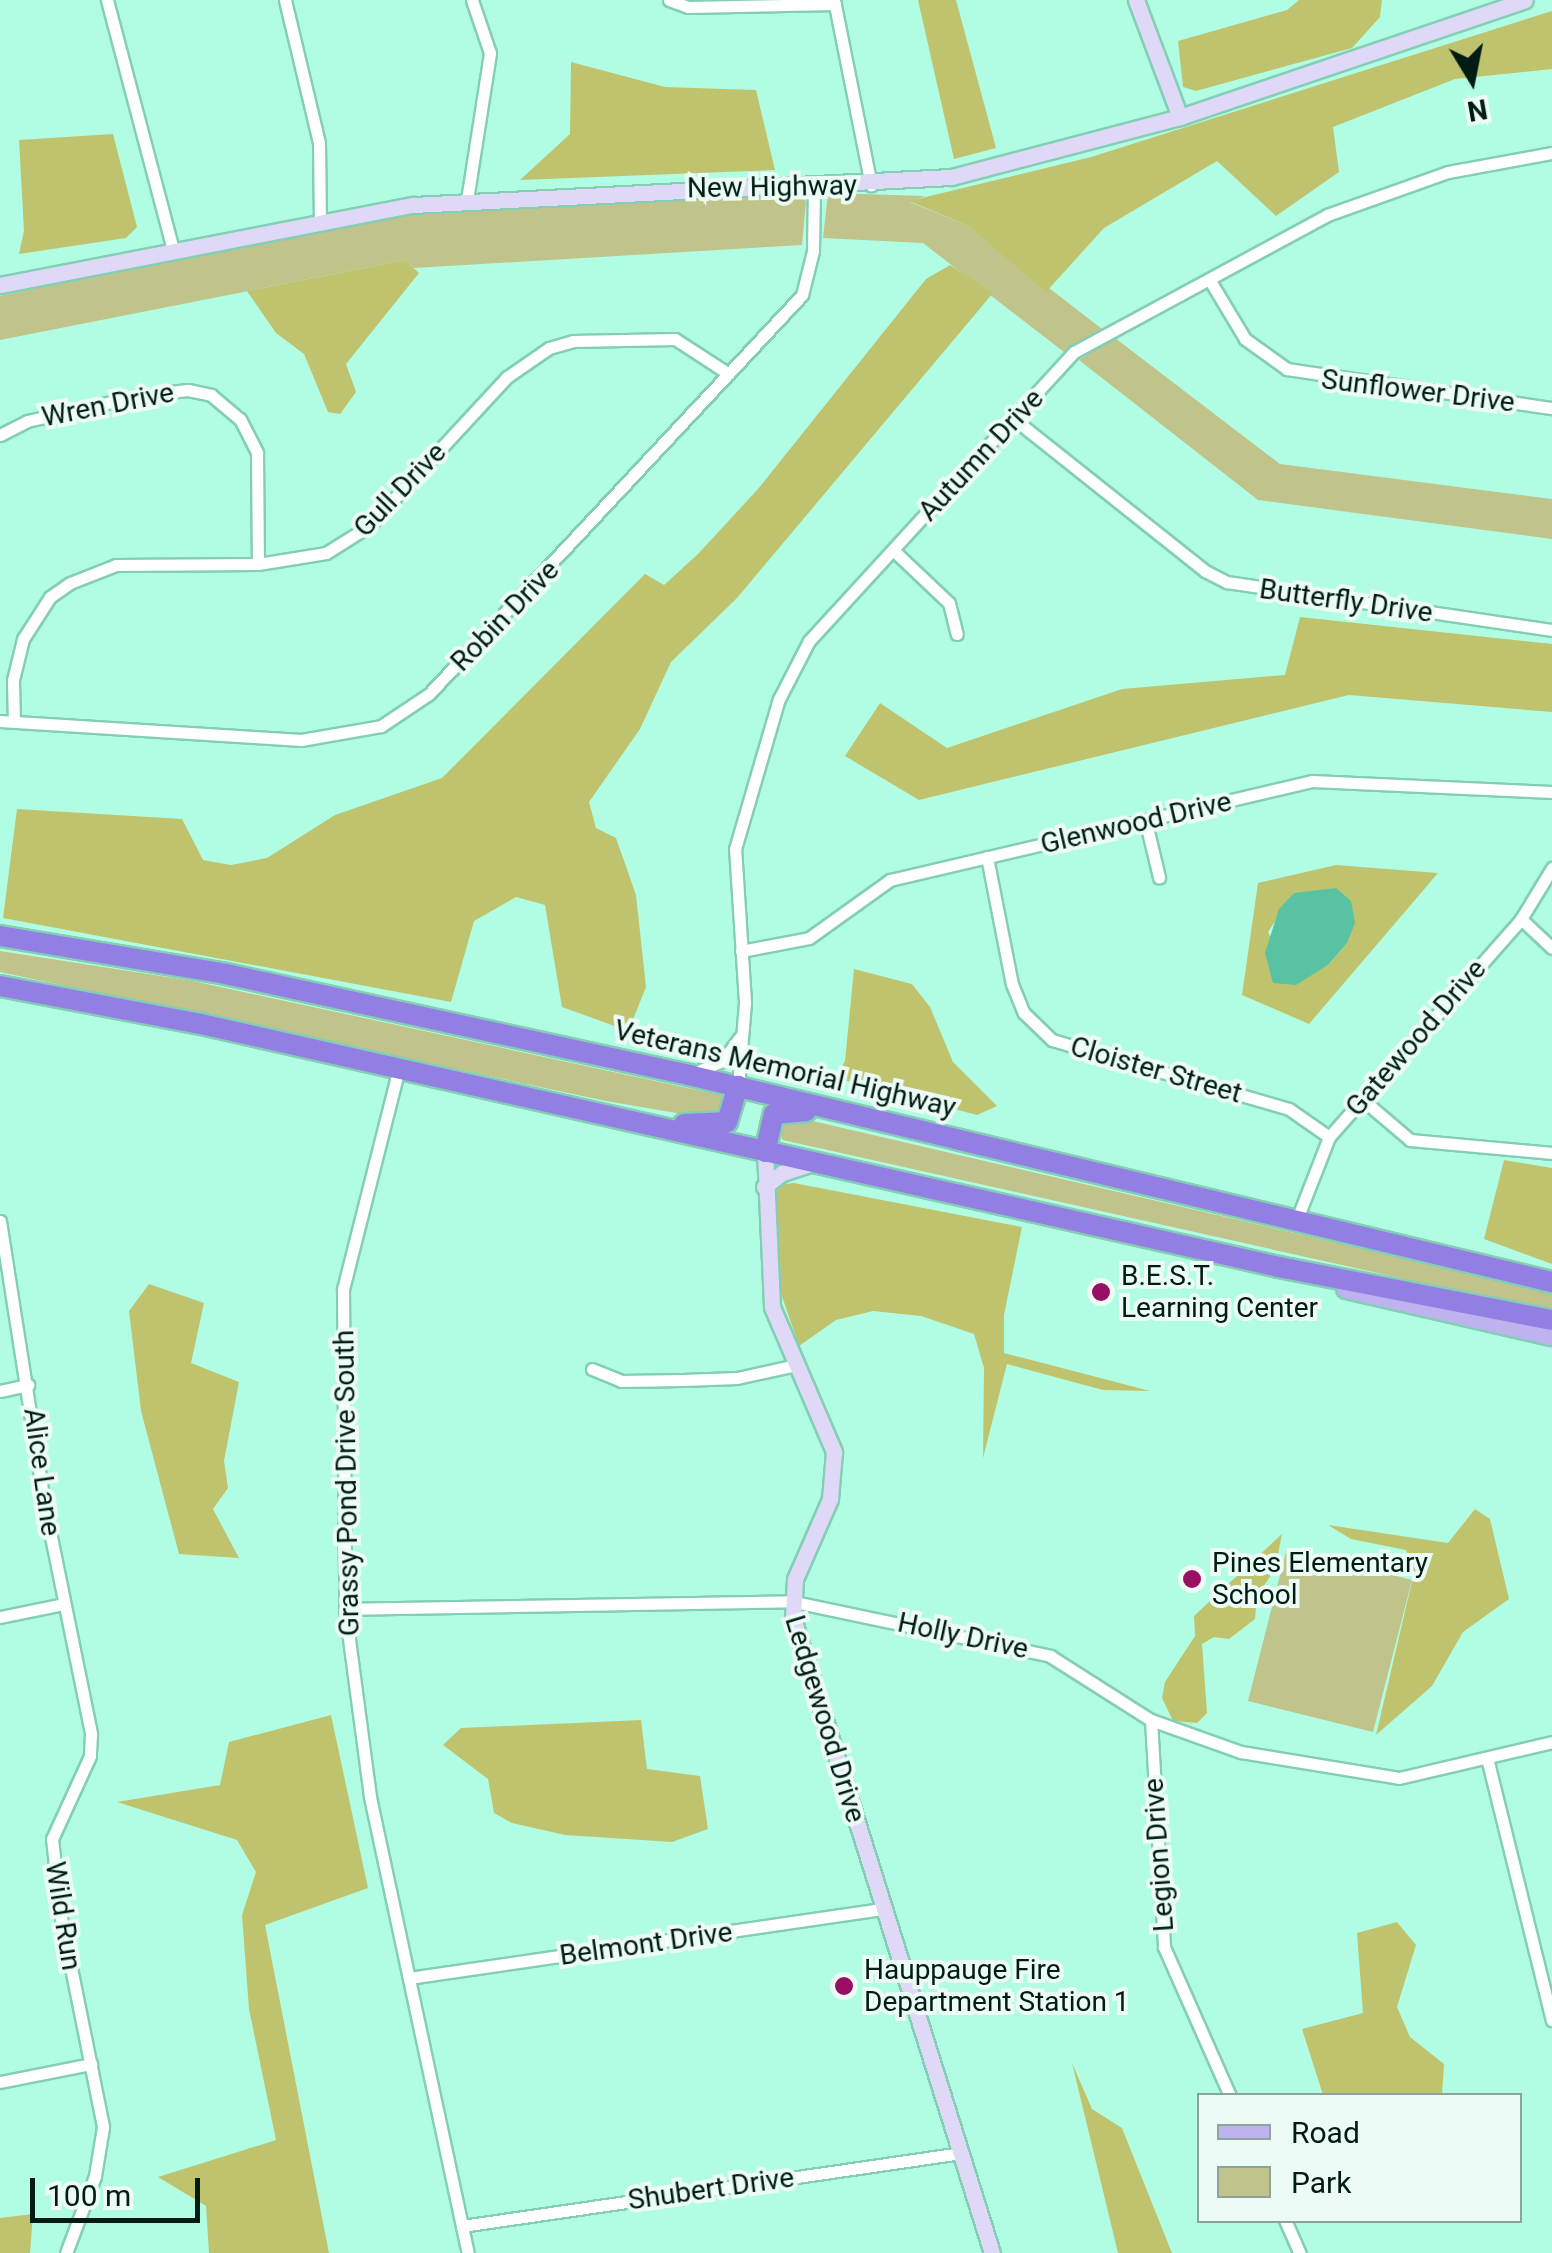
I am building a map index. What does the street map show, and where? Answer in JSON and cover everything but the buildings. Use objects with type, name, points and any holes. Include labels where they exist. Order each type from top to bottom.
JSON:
[{"type":"highway","name":"Veterans Memorial Highway","points":[[0,936],[199,969],[873,1116],[1552,1282]]},
{"type":"highway","points":[[0,986],[399,1068],[1279,1267],[1552,1320]]},
{"type":"highway","points":[[647,1124],[726,1122],[738,1086]]},
{"type":"highway","points":[[765,1152],[770,1118],[783,1110],[873,1116]]},
{"type":"main road","points":[[1279,1267],[1552,1336]]},
{"type":"street","points":[[106,0],[174,249]]},
{"type":"street","points":[[286,0],[319,143],[320,221]]},
{"type":"street","points":[[467,200],[490,53],[472,0]]},
{"type":"street","points":[[669,0],[703,7],[834,2],[872,185]]},
{"type":"street","points":[[1136,0],[1180,117]]},
{"type":"street","name":"New Highway","points":[[0,285],[320,221],[467,200],[814,184],[872,185],[951,176],[1180,117],[1525,0]]},
{"type":"street","name":"Autumn Drive","points":[[738,1086],[742,1034],[735,849],[779,699],[809,641],[1074,352],[1209,279],[1392,188],[1552,153]]},
{"type":"street","name":"Robin Drive","points":[[7,722],[272,742],[339,737],[381,726],[429,694],[498,625],[802,294],[813,251],[814,184]]},
{"type":"street","name":"Sunflower Drive","points":[[1209,279],[1245,339],[1287,369],[1552,408]]},
{"type":"street","name":"Gull Drive","points":[[7,722],[23,638],[50,598],[70,583],[116,565],[299,561],[349,542],[507,376],[549,348],[572,341],[675,339],[729,374]]},
{"type":"street","name":"Wren Drive","points":[[0,435],[26,421],[142,395],[188,390],[211,395],[240,419],[258,454],[258,564]]},
{"type":"street","name":"Butterfly Drive","points":[[1014,420],[1204,571],[1227,582],[1552,630]]},
{"type":"street","points":[[893,550],[949,602],[958,634]]},
{"type":"street","name":"Glenwood Drive","points":[[740,951],[809,938],[890,880],[1340,778],[1552,792]]},
{"type":"street","points":[[1146,822],[1159,877]]},
{"type":"street","name":"Cloister Street","points":[[987,857],[1012,984],[1024,1013],[1052,1040],[1288,1109],[1329,1137]]},
{"type":"street","name":"Gatewood Drive","points":[[1297,1219],[1329,1137],[1521,919],[1552,868]]},
{"type":"street","points":[[1521,919],[1552,948]]},
{"type":"street","points":[[689,1075],[722,1061],[742,1034]]},
{"type":"street","name":"Grassy Pond Drive South","points":[[399,1068],[343,1289],[345,1608],[370,1797],[468,2253]]},
{"type":"street","points":[[1363,1100],[1410,1140],[1552,1153]]},
{"type":"street","name":"Ledgewood Drive","points":[[765,1152],[772,1307],[825,1424],[835,1477],[790,1601],[992,2253]]},
{"type":"street","points":[[764,1187],[782,1173],[816,1162]]},
{"type":"street","name":"Alice Lane","points":[[0,1221],[64,1604]]},
{"type":"street","points":[[592,1369],[621,1382],[738,1378],[796,1365]]},
{"type":"street","points":[[0,1392],[28,1385]]},
{"type":"street","name":"Holly Drive","points":[[345,1608],[790,1601],[1050,1656],[1151,1720],[1242,1752],[1399,1778],[1552,1742]]},
{"type":"street","points":[[0,1617],[64,1604]]},
{"type":"street","name":"Wild Run","points":[[64,1604],[90,1756],[59,1816],[52,1862],[103,2127],[95,2176],[66,2253]]},
{"type":"street","name":"Legion Drive","points":[[1151,1720],[1164,1947],[1229,2093]]},
{"type":"street","points":[[1487,1758],[1552,2020]]},
{"type":"street","name":"Belmont Drive","points":[[409,1978],[883,1909]]},
{"type":"street","points":[[0,2082],[91,2064]]},
{"type":"street","name":"Shubert Drive","points":[[462,2226],[961,2153]]},
{"type":"street","points":[[1287,2223],[1300,2253]]},
{"type":"green space","points":[[792,192],[806,201],[802,245],[414,268],[405,260],[0,340],[0,296],[250,244],[431,211]]},
{"type":"green space","points":[[828,193],[925,196],[910,202],[969,226],[1102,329],[1064,352],[923,243],[823,238]]},
{"type":"green space","points":[[1115,338],[1280,464],[1552,499],[1552,539],[1258,500],[1079,360]]},
{"type":"green space","points":[[0,951],[193,981],[720,1095],[731,1101],[731,1111],[706,1118],[606,1101],[0,972]]},
{"type":"green space","points":[[787,1115],[1552,1293],[1552,1312],[783,1140],[773,1124]]},
{"type":"green space","points":[[1287,1548],[1412,1580],[1373,1732],[1248,1701]]},
{"type":"shaded area","points":[[918,0],[956,0],[996,148],[954,159]]},
{"type":"shaded area","points":[[1299,0],[1382,0],[1380,17],[1352,48],[1196,91],[1183,87],[1178,41],[1287,10]]},
{"type":"shaded area","points":[[1552,11],[1552,69],[1455,79],[1333,127],[1339,172],[1276,216],[1217,161],[1104,228],[1046,292],[969,226],[909,201],[1091,157]]},
{"type":"shaded area","points":[[571,62],[665,87],[756,90],[775,170],[520,180],[570,134]]},
{"type":"shaded area","points":[[113,134],[137,227],[126,238],[19,254],[24,231],[19,140]]},
{"type":"shaded area","points":[[405,260],[419,273],[346,364],[356,392],[340,414],[328,412],[304,354],[276,333],[247,291]]},
{"type":"shaded area","points":[[950,265],[993,293],[737,598],[671,662],[640,729],[589,802],[596,828],[616,838],[636,895],[646,987],[632,1022],[620,1028],[562,1007],[545,905],[516,897],[474,921],[451,1002],[3,918],[17,809],[182,819],[203,860],[231,865],[267,858],[335,815],[442,778],[645,574],[664,585],[698,554],[758,489],[926,279]]},
{"type":"shaded area","points":[[1300,617],[1552,644],[1552,712],[1349,695],[919,800],[845,756],[880,703],[947,748],[1122,689],[1285,675]]},
{"type":"shaded area","points":[[1336,865],[1438,873],[1309,1024],[1242,995],[1258,883]],"holes":[[[1294,893],[1347,943],[1328,965],[1296,984],[1268,932]]]},
{"type":"shaded area","points":[[1336,888],[1351,901],[1355,923],[1347,943],[1328,965],[1296,985],[1273,983],[1265,953],[1279,909],[1294,893]]},
{"type":"shaded area","points":[[854,969],[912,984],[930,1007],[953,1062],[997,1106],[977,1115],[836,1078],[845,1061]]},
{"type":"shaded area","points":[[1504,1160],[1552,1168],[1552,1264],[1484,1239]]},
{"type":"shaded area","points":[[794,1183],[1022,1227],[1004,1315],[1004,1353],[1150,1391],[1103,1390],[1007,1364],[983,1458],[984,1368],[974,1334],[921,1316],[873,1311],[836,1320],[799,1346],[776,1279],[776,1185]]},
{"type":"shaded area","points":[[149,1284],[204,1303],[191,1363],[239,1382],[224,1461],[228,1488],[213,1509],[239,1558],[179,1554],[141,1411],[129,1311]]},
{"type":"shaded area","points":[[1475,1509],[1490,1519],[1509,1599],[1463,1632],[1432,1686],[1376,1735],[1414,1573],[1406,1550],[1351,1539],[1328,1525],[1448,1543]]},
{"type":"shaded area","points":[[1282,1534],[1275,1569],[1257,1596],[1255,1619],[1229,1639],[1214,1637],[1202,1644],[1207,1713],[1197,1723],[1173,1721],[1162,1698],[1165,1682],[1195,1636],[1194,1616]]},
{"type":"shaded area","points":[[331,1715],[368,1888],[265,1925],[329,2253],[209,2253],[206,2206],[158,2177],[276,2140],[249,2009],[242,1915],[256,1872],[237,1840],[117,1802],[220,1785],[229,1742]]},
{"type":"shaded area","points":[[641,1720],[647,1769],[700,1776],[708,1829],[672,1842],[565,1835],[512,1823],[494,1813],[488,1779],[443,1745],[461,1728]]},
{"type":"shaded area","points":[[1397,1922],[1416,1945],[1397,2007],[1410,2037],[1444,2064],[1442,2093],[1322,2093],[1302,2029],[1363,2013],[1357,1933]]},
{"type":"shaded area","points":[[1072,2063],[1092,2109],[1122,2128],[1172,2253],[1118,2253]]},
{"type":"shaded area","points":[[33,2214],[30,2253],[0,2253],[0,2218]]},
{"type":"place","name":"B.E.S.T. Learning Center","points":[[1101,1292]]},
{"type":"place","name":"Pines Elementary School","points":[[1192,1579]]},
{"type":"place","name":"Hauppauge Fire Department Station 1","points":[[844,1986]]}]
